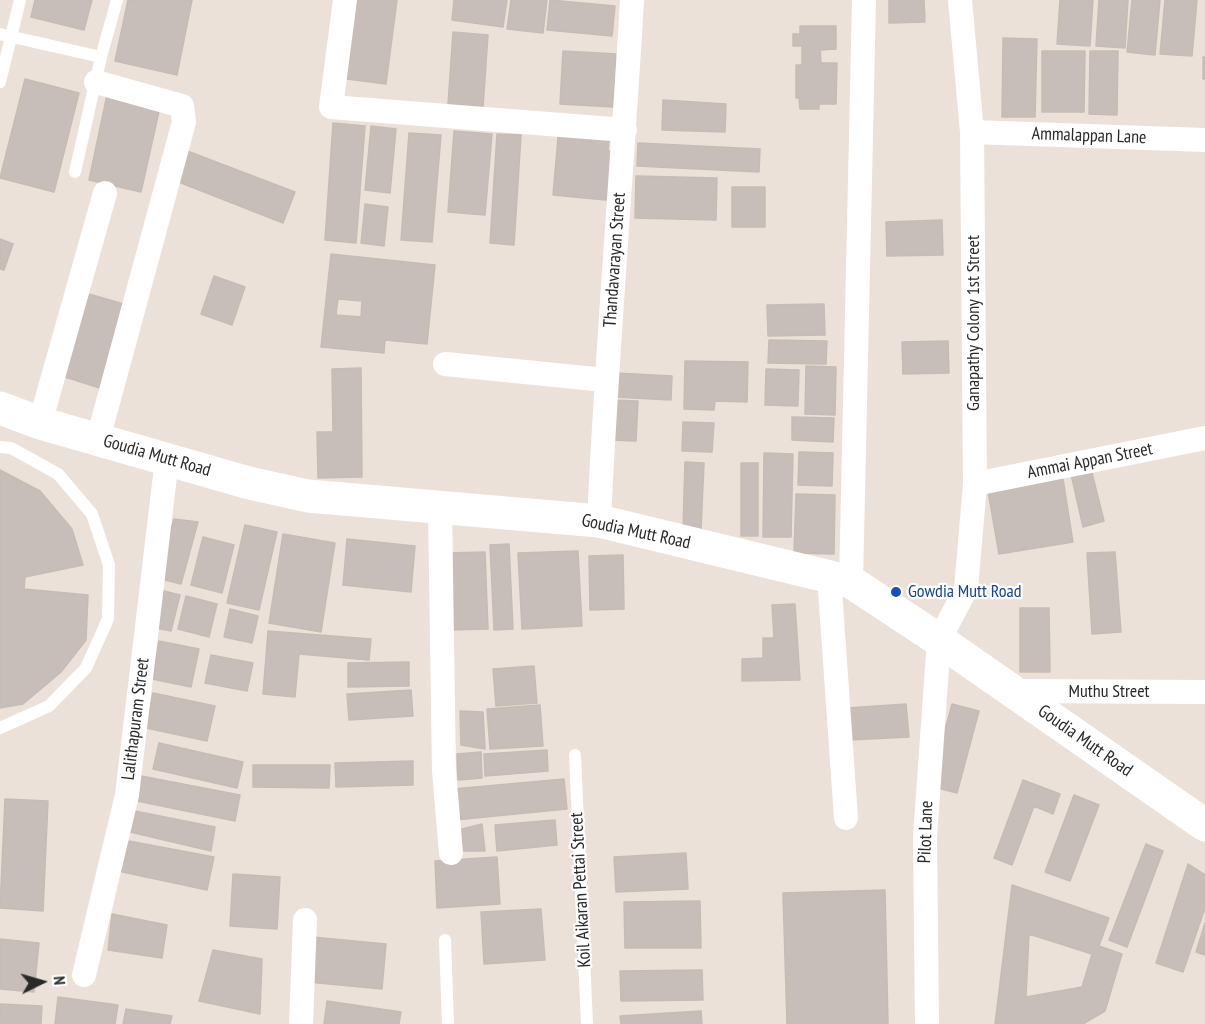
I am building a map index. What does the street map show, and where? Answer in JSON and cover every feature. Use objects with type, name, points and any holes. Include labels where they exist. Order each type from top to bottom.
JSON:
[{"type":"main road","name":"Goudia Mutt Road","points":[[0,408],[40,423],[249,483],[308,495],[599,521],[840,579],[939,640],[1205,825]]},
{"type":"street","points":[[345,0],[331,107],[625,130]]},
{"type":"street","name":"Thandavarayan Street","points":[[599,521],[605,380],[625,130],[632,0]]},
{"type":"street","points":[[846,818],[840,579],[864,0]]},
{"type":"street","name":"Ganapathy Colony 1st Street","points":[[939,640],[966,589],[975,484],[972,132],[960,0]]},
{"type":"street","points":[[96,82],[182,106],[184,113],[184,122],[98,439]]},
{"type":"street","name":"Ammalappan Lane","points":[[972,132],[1205,140]]},
{"type":"street","points":[[40,423],[105,193]]},
{"type":"street","points":[[445,364],[605,380]]},
{"type":"street","name":"Ammai Appan Street","points":[[975,484],[1205,438]]},
{"type":"street","name":"Lalithapuram Street","points":[[84,975],[127,795],[167,459]]},
{"type":"street","points":[[440,507],[444,771],[451,853]]},
{"type":"street","name":"Pilot Lane","points":[[927,1024],[925,837],[939,640]]},
{"type":"street","name":"Muthu Street","points":[[1013,691],[1205,692]]},
{"type":"street","points":[[301,1024],[305,920]]},
{"type":"lane","points":[[0,82],[5,35],[20,0]]},
{"type":"lane","points":[[75,172],[117,0]]},
{"type":"lane","points":[[5,35],[102,57]]},
{"type":"lane","points":[[0,447],[11,448],[58,474],[92,514],[109,565],[108,619],[86,668],[49,706],[0,728]]},
{"type":"lane","name":"Koil Aikaran Pettai Street","points":[[575,755],[587,1024]]},
{"type":"lane","points":[[446,940],[448,1024]]},
{"type":"building","points":[[35,0],[92,0],[84,30],[31,17]]},
{"type":"building","points":[[128,0],[192,0],[177,75],[115,61]]},
{"type":"building","points":[[350,0],[397,0],[386,84],[339,78]]},
{"type":"building","points":[[454,0],[507,0],[503,27],[452,20]]},
{"type":"building","points":[[511,0],[547,0],[543,33],[507,29]]},
{"type":"building","points":[[550,0],[615,6],[612,36],[547,30]]},
{"type":"building","points":[[889,0],[924,0],[925,22],[889,23]]},
{"type":"building","points":[[1060,0],[1093,0],[1090,46],[1057,44]]},
{"type":"building","points":[[1099,0],[1128,0],[1125,48],[1096,46]]},
{"type":"building","points":[[1132,0],[1160,0],[1155,55],[1127,52]]},
{"type":"building","points":[[1165,0],[1197,0],[1192,56],[1160,54]]},
{"type":"building","points":[[800,26],[836,26],[836,49],[820,50],[821,63],[837,63],[836,104],[819,104],[819,109],[800,109],[799,98],[796,98],[796,65],[802,65],[802,46],[793,46],[793,34],[800,34]]},
{"type":"building","points":[[453,32],[488,35],[483,107],[448,104]]},
{"type":"building","points":[[1003,38],[1037,39],[1035,117],[1002,117]]},
{"type":"building","points":[[563,51],[616,54],[613,107],[560,104]]},
{"type":"building","points":[[1042,51],[1085,51],[1084,112],[1042,112]]},
{"type":"building","points":[[1090,51],[1118,51],[1117,115],[1089,114]]},
{"type":"building","points":[[1203,57],[1205,57],[1205,79],[1203,79]]},
{"type":"building","points":[[25,79],[79,93],[54,192],[0,178]]},
{"type":"building","points":[[107,95],[160,107],[141,192],[89,180]]},
{"type":"building","points":[[663,100],[726,104],[725,132],[662,130]]},
{"type":"building","points":[[333,123],[365,126],[356,243],[325,240]]},
{"type":"building","points":[[371,126],[396,129],[390,193],[365,190]]},
{"type":"building","points":[[559,126],[609,137],[608,151],[621,152],[616,201],[553,195]]},
{"type":"building","points":[[454,131],[492,134],[485,215],[448,212]]},
{"type":"building","points":[[409,133],[441,135],[432,242],[401,240]]},
{"type":"building","points":[[497,134],[521,135],[514,245],[490,243]]},
{"type":"building","points":[[638,143],[760,149],[759,172],[637,166]]},
{"type":"building","points":[[182,149],[295,192],[283,223],[171,179]]},
{"type":"building","points":[[636,176],[717,178],[716,220],[635,218]]},
{"type":"building","points":[[732,187],[765,187],[765,227],[732,227]]},
{"type":"building","points":[[365,204],[388,207],[384,246],[361,243]]},
{"type":"building","points":[[942,220],[943,255],[887,256],[886,222]]},
{"type":"building","points":[[0,239],[13,244],[4,270],[0,269]]},
{"type":"building","points":[[331,254],[435,265],[427,344],[385,340],[384,353],[321,347]],"holes":[[[338,299],[362,301],[361,317],[336,315]]]},
{"type":"building","points":[[214,276],[245,287],[232,325],[201,314]]},
{"type":"building","points":[[89,294],[127,305],[103,389],[65,377]]},
{"type":"building","points":[[824,304],[825,335],[768,336],[767,305]]},
{"type":"building","points":[[769,340],[827,341],[826,364],[768,363]]},
{"type":"building","points":[[948,341],[949,373],[903,374],[902,342]]},
{"type":"building","points":[[685,361],[748,362],[747,402],[715,401],[714,410],[684,409]]},
{"type":"building","points":[[806,366],[836,367],[835,415],[805,414]]},
{"type":"building","points":[[361,368],[362,477],[318,478],[317,432],[333,432],[332,369]]},
{"type":"building","points":[[766,369],[799,370],[798,406],[765,405]]},
{"type":"building","points":[[616,373],[672,376],[671,400],[615,397]]},
{"type":"building","points":[[612,400],[638,401],[636,441],[610,440]]},
{"type":"building","points":[[792,417],[834,418],[833,442],[792,440]]},
{"type":"building","points":[[683,422],[714,423],[712,452],[682,451]]},
{"type":"building","points":[[799,452],[833,453],[832,486],[798,485]]},
{"type":"building","points":[[764,453],[793,454],[791,537],[763,537]]},
{"type":"building","points":[[685,462],[704,463],[701,530],[683,529]]},
{"type":"building","points":[[741,463],[758,463],[758,536],[741,536]]},
{"type":"building","points":[[1091,469],[1104,521],[1083,527],[1071,474]]},
{"type":"building","points":[[0,470],[40,491],[72,529],[83,565],[25,577],[24,589],[88,595],[86,640],[61,672],[23,704],[0,708]]},
{"type":"building","points":[[1063,479],[1073,542],[999,554],[988,491]]},
{"type":"building","points":[[796,494],[835,495],[834,554],[794,553]]},
{"type":"building","points":[[174,519],[198,522],[181,584],[157,578]]},
{"type":"building","points":[[245,525],[277,532],[259,610],[227,603]]},
{"type":"building","points":[[283,534],[335,543],[321,632],[269,623]]},
{"type":"building","points":[[203,537],[234,545],[222,593],[191,585]]},
{"type":"building","points":[[347,539],[415,546],[411,592],[343,585]]},
{"type":"building","points":[[509,544],[513,629],[494,630],[490,545]]},
{"type":"building","points":[[578,551],[582,626],[522,629],[518,553]]},
{"type":"building","points":[[485,552],[488,629],[448,630],[446,553]]},
{"type":"building","points":[[1115,552],[1121,632],[1092,634],[1087,553]]},
{"type":"building","points":[[623,555],[624,609],[590,610],[589,556]]},
{"type":"building","points":[[156,589],[180,595],[171,631],[151,627]]},
{"type":"building","points":[[186,596],[217,604],[209,637],[178,629]]},
{"type":"building","points":[[795,604],[800,680],[742,681],[742,659],[763,658],[763,638],[774,638],[772,605]]},
{"type":"building","points":[[1020,608],[1049,608],[1050,672],[1020,672]]},
{"type":"building","points":[[230,609],[258,616],[252,643],[224,637]]},
{"type":"building","points":[[268,631],[371,639],[369,660],[299,654],[295,697],[263,694]]},
{"type":"building","points":[[159,641],[199,649],[191,687],[152,679]]},
{"type":"building","points":[[211,655],[253,663],[247,691],[205,683]]},
{"type":"building","points":[[409,662],[409,686],[348,687],[348,663]]},
{"type":"building","points":[[534,666],[537,703],[496,706],[493,669]]},
{"type":"building","points":[[411,690],[413,716],[349,720],[347,694]]},
{"type":"building","points":[[153,693],[215,706],[207,741],[146,728]]},
{"type":"building","points":[[906,704],[909,737],[849,740],[847,708]]},
{"type":"building","points":[[952,704],[979,711],[957,793],[930,786]]},
{"type":"building","points":[[540,705],[543,746],[490,749],[487,709]]},
{"type":"building","points":[[460,711],[483,712],[485,749],[461,745]]},
{"type":"building","points":[[159,743],[243,762],[237,788],[153,769]]},
{"type":"building","points":[[547,750],[548,771],[485,776],[484,754]]},
{"type":"building","points":[[481,752],[482,778],[458,780],[457,754]]},
{"type":"building","points":[[413,761],[413,785],[336,787],[335,763]]},
{"type":"building","points":[[253,765],[330,765],[329,788],[253,787]]},
{"type":"building","points":[[141,776],[240,795],[235,821],[137,801]]},
{"type":"building","points":[[564,779],[567,809],[455,820],[453,789]]},
{"type":"building","points":[[1023,780],[1060,794],[1053,814],[1034,806],[1012,865],[994,858]]},
{"type":"building","points":[[1074,795],[1099,805],[1070,881],[1045,872]]},
{"type":"building","points":[[5,799],[48,801],[43,911],[0,908]]},
{"type":"building","points":[[135,811],[215,827],[211,851],[130,832]]},
{"type":"building","points":[[555,820],[557,845],[497,851],[495,825]]},
{"type":"building","points":[[482,824],[485,851],[462,851],[462,829]]},
{"type":"building","points":[[129,841],[214,857],[207,890],[118,871]]},
{"type":"building","points":[[1146,844],[1163,851],[1127,947],[1109,940]]},
{"type":"building","points":[[686,853],[688,889],[616,892],[614,857]]},
{"type":"building","points":[[497,857],[500,904],[437,908],[435,861]]},
{"type":"building","points":[[1188,864],[1205,875],[1205,908],[1183,972],[1156,963]]},
{"type":"building","points":[[233,874],[280,877],[277,929],[230,926]]},
{"type":"building","points":[[1012,885],[1109,918],[1099,946],[1122,954],[1105,1011],[1083,1024],[995,1024]],"holes":[[[1029,934],[1092,954],[1082,987],[1026,997]]]},
{"type":"building","points":[[885,890],[888,1024],[787,1024],[783,893]]},
{"type":"building","points":[[700,901],[701,948],[625,948],[624,902]]},
{"type":"building","points":[[541,909],[545,960],[484,964],[481,912]]},
{"type":"building","points":[[112,914],[167,925],[162,958],[108,950]]},
{"type":"building","points":[[1205,923],[1205,955],[1196,952]]},
{"type":"building","points":[[312,937],[386,944],[382,989],[308,982]]},
{"type":"building","points":[[0,939],[39,943],[34,992],[0,989]]},
{"type":"building","points":[[213,950],[262,959],[260,1014],[199,1001]]},
{"type":"building","points":[[702,970],[703,1000],[621,1001],[620,971]]},
{"type":"building","points":[[58,997],[118,1005],[115,1024],[55,1024]]},
{"type":"building","points":[[327,1001],[401,1012],[399,1024],[324,1024]]},
{"type":"building","points":[[0,1004],[42,1006],[41,1024],[0,1024]]},
{"type":"building","points":[[126,1009],[172,1016],[170,1024],[123,1024]]},
{"type":"building","points":[[701,1011],[702,1024],[621,1024],[620,1016]]},
{"type":"place","name":"Gowdia Mutt Road","points":[[896,592]]}]
